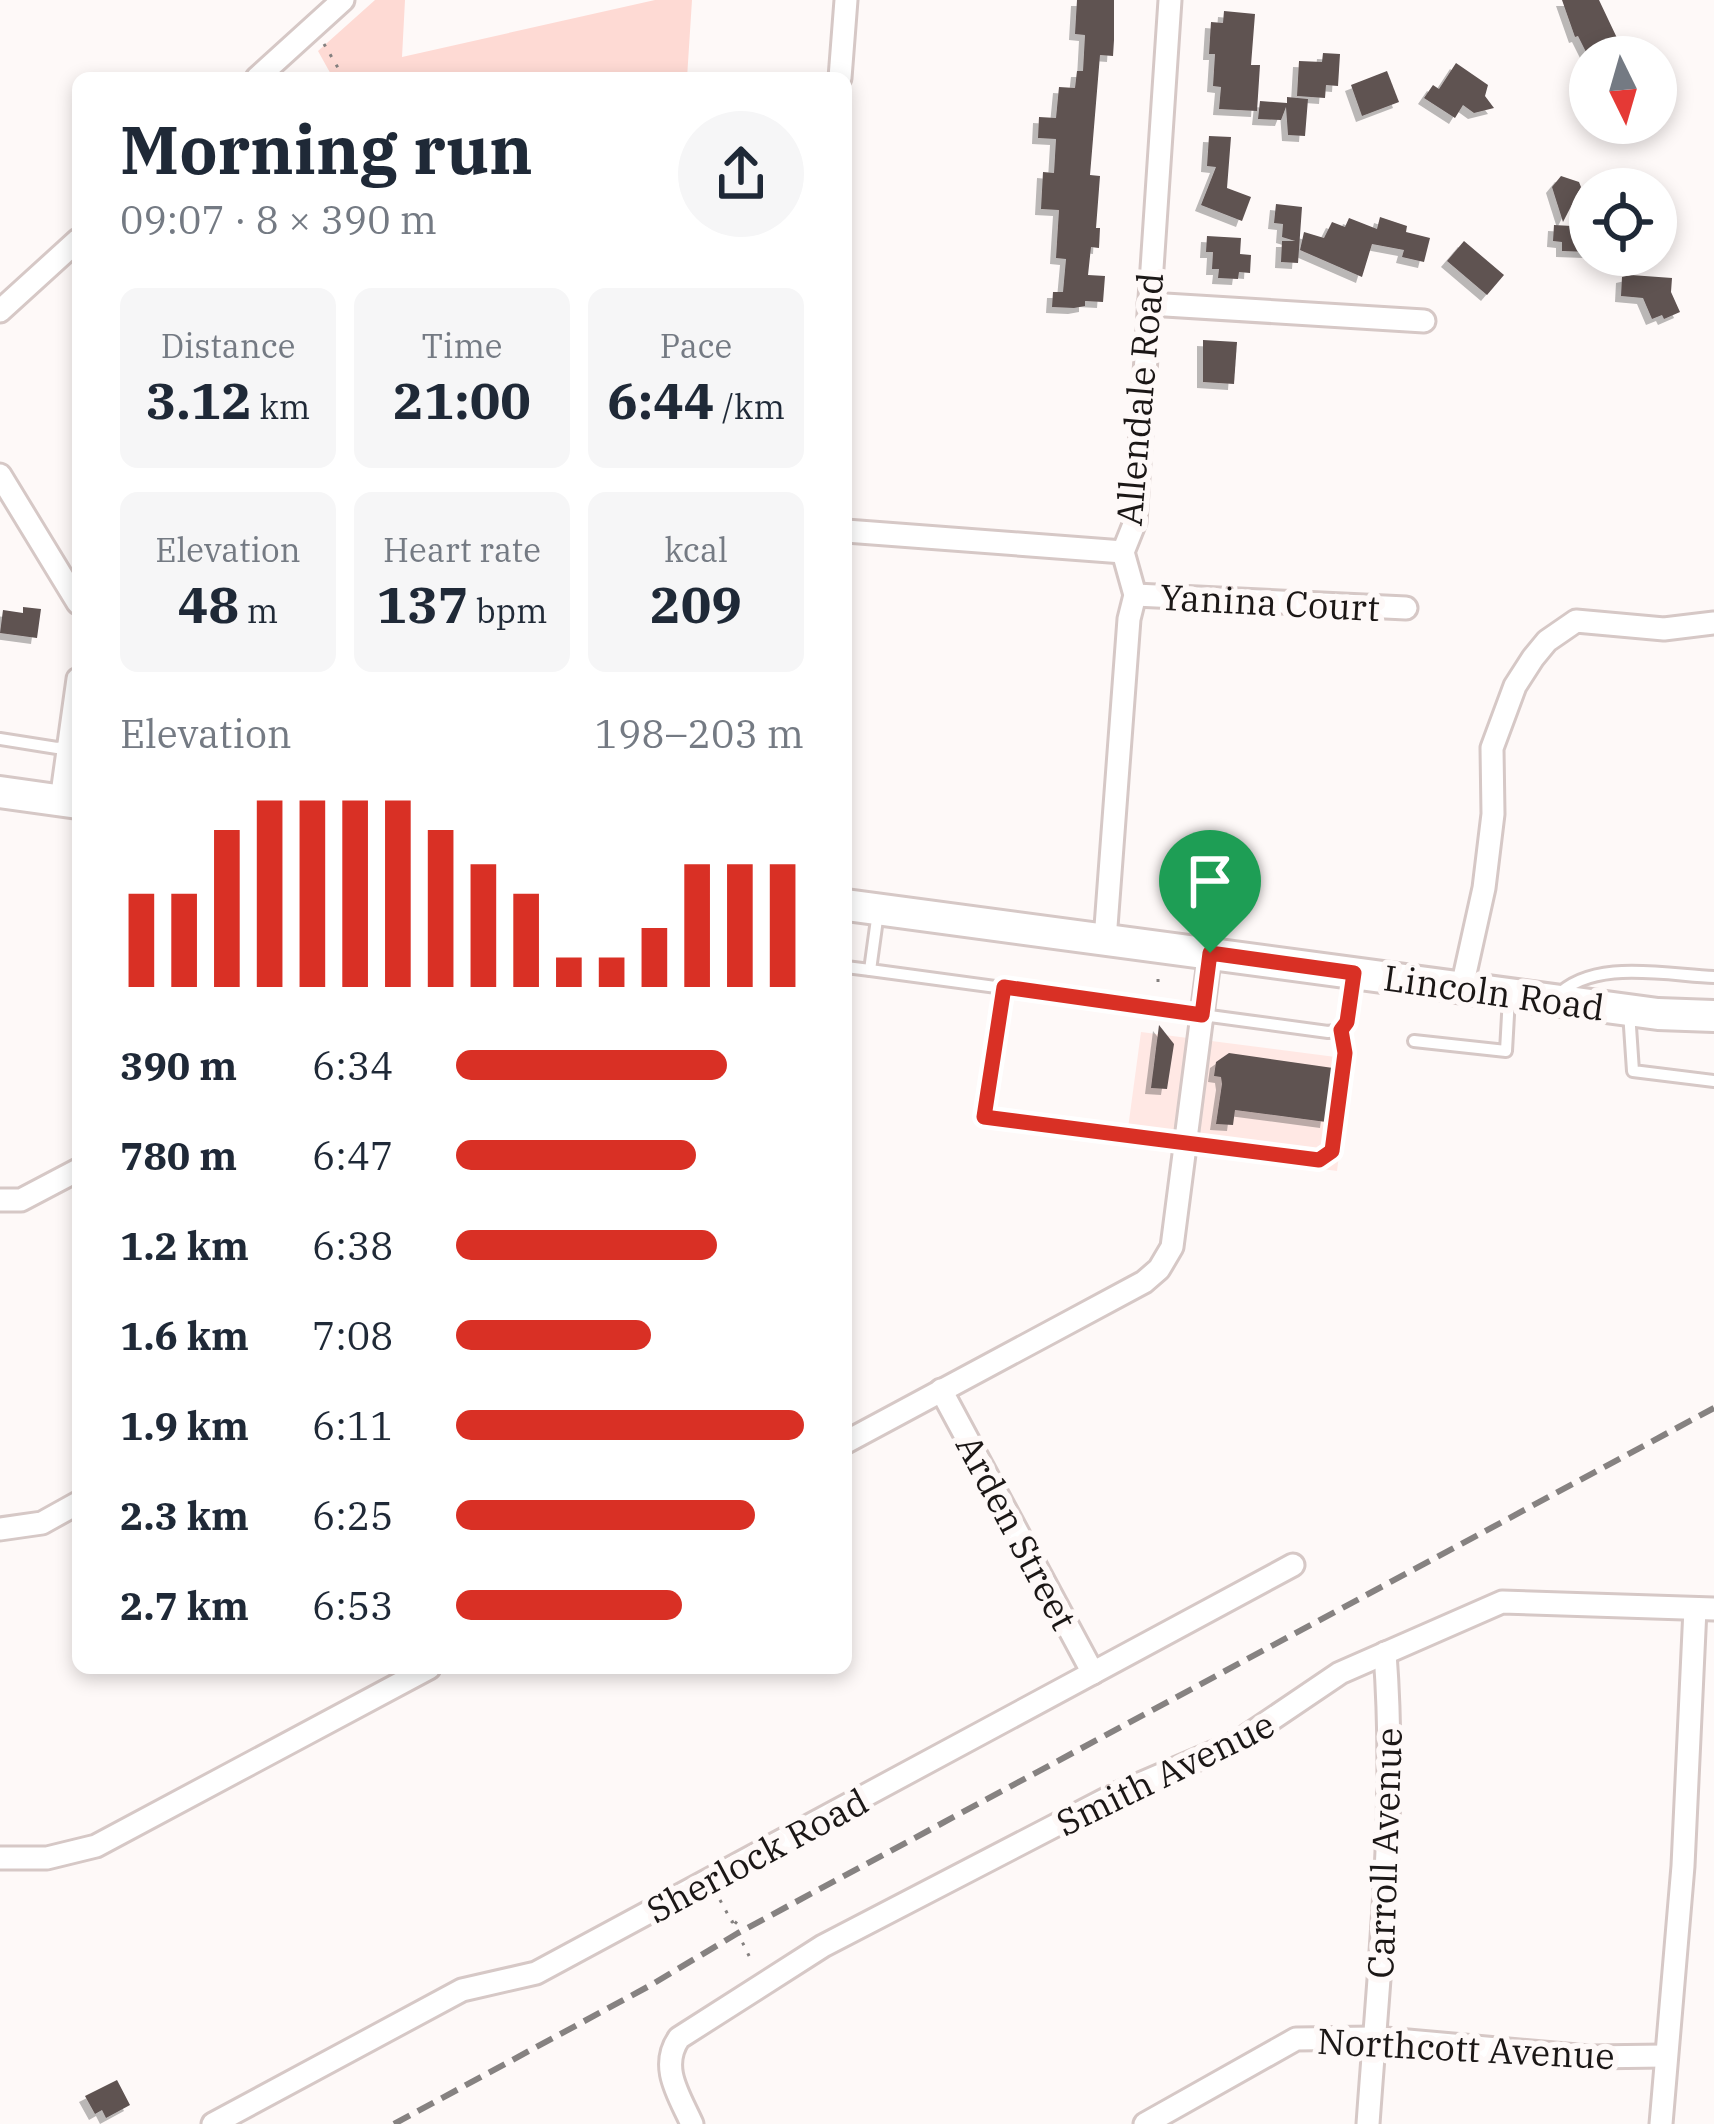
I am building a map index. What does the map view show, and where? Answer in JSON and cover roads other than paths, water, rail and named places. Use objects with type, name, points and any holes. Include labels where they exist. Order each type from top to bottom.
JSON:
[{"type":"main road","points":[[0,792],[69,802]]},
{"type":"main road","name":"Lincoln Road","points":[[852,906],[1629,1010],[1714,1016]]},
{"type":"street","points":[[264,72],[343,0]]},
{"type":"street","points":[[840,72],[846,0]]},
{"type":"street","name":"Allendale Road","points":[[1106,940],[1129,619],[1135,596],[1123,552],[1135,522],[1170,0]]},
{"type":"street","points":[[0,310],[72,245]]},
{"type":"street","points":[[1148,304],[1424,321]]},
{"type":"street","points":[[0,476],[72,593]]},
{"type":"street","points":[[852,531],[1123,552]]},
{"type":"street","name":"Yanina Court","points":[[1135,596],[1406,608]]},
{"type":"street","points":[[1462,988],[1493,814],[1492,748],[1515,686],[1533,658],[1547,641],[1576,621],[1664,629],[1714,623]]},
{"type":"street","points":[[69,802],[72,745]]},
{"type":"street","points":[[852,1439],[1144,1282],[1159,1269],[1172,1247],[1210,953]]},
{"type":"street","points":[[0,1200],[21,1199],[72,1173]]},
{"type":"street","name":"Arden Street","points":[[941,1390],[1094,1673]]},
{"type":"street","points":[[0,1529],[42,1523],[72,1506]]},
{"type":"street","name":"Sherlock Road","points":[[213,2124],[462,1990],[536,1973],[1293,1565]]},
{"type":"street","name":"Smith Avenue","points":[[692,2124],[669,2072],[669,2053],[679,2038],[823,1946],[1114,1795],[1238,1742],[1292,1710],[1340,1673],[1502,1602],[1704,1609]]},
{"type":"street","points":[[1661,2124],[1704,1609]]},
{"type":"street","name":"Carroll Avenue","points":[[1368,2124],[1382,1965],[1392,1742],[1385,1653]]},
{"type":"street","points":[[0,1858],[47,1858],[97,1846],[418,1674]]},
{"type":"street","name":"Northcott Avenue","points":[[1145,2124],[1296,2039],[1374,2038],[1589,2057],[1664,2056]]},
{"type":"lane","points":[[0,739],[72,745]]},
{"type":"lane","points":[[870,970],[878,909]]},
{"type":"lane","points":[[852,968],[1328,1032],[1341,1030],[1347,1022],[1354,973]]},
{"type":"lane","points":[[1554,1000],[1566,986],[1610,973],[1714,977]]},
{"type":"lane","points":[[1004,987],[984,1117],[1186,1144],[1319,1160],[1332,1151],[1345,1053],[1341,1030]]},
{"type":"lane","points":[[1414,1041],[1506,1051],[1509,994]]},
{"type":"lane","points":[[1629,1010],[1634,1071],[1714,1081]]},
{"type":"railway","points":[[394,2124],[738,1933],[1714,1408]]}]
